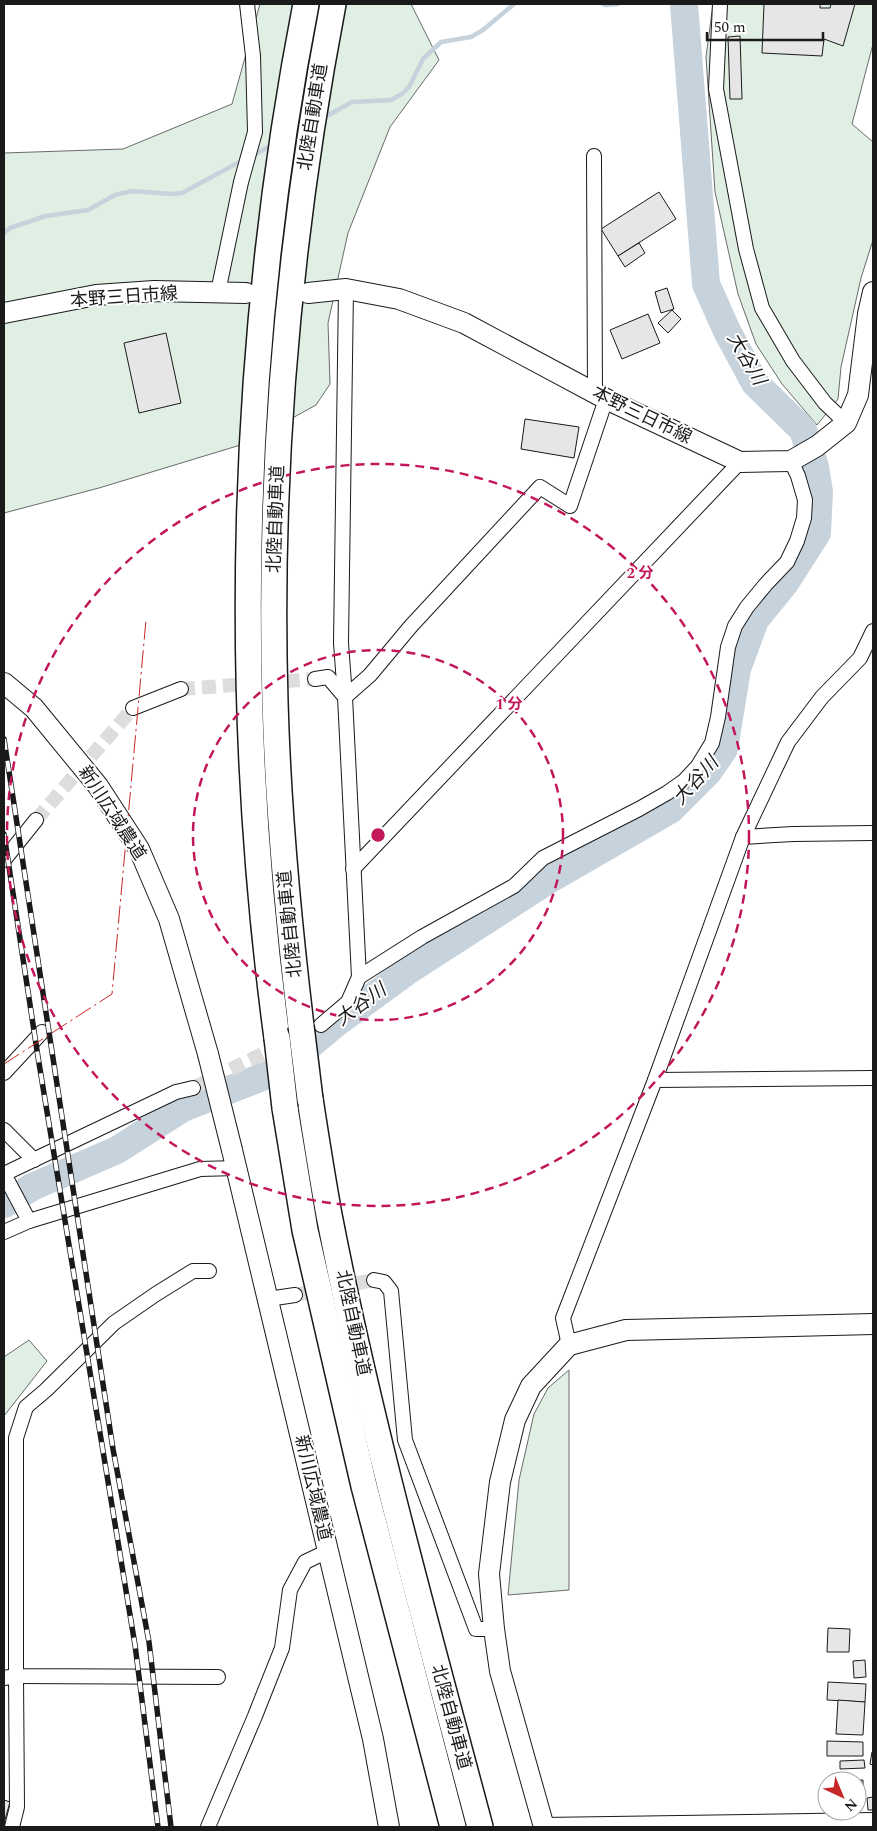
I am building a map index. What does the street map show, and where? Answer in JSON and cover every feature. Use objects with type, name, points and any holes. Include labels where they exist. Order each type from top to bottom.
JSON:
[{"type":"highway","name":"北陸自動車道","points":[[306,4],[277,178],[262,306],[253,431],[249,565],[249,704],[256,837],[267,964],[285,1108],[305,1230],[361,1477],[453,1827]]},
{"type":"highway","name":"北陸自動車道","points":[[333,4],[323,55],[302,194],[288,311],[278,457],[274,578],[275,711],[281,832],[292,952],[311,1025],[310,1099],[329,1215],[359,1352],[395,1501],[480,1827]]},
{"type":"street","points":[[218,292],[241,182],[255,132],[253,56],[247,4]]},
{"type":"street","points":[[720,4],[716,89],[746,249],[762,308],[793,361],[825,403],[846,424],[858,395],[868,314],[873,292]]},
{"type":"street","points":[[346,697],[370,675],[411,626],[540,487],[570,506],[601,397],[594,156]]},
{"type":"street","points":[[311,1025],[348,1002],[359,977],[346,697],[341,643],[346,289]]},
{"type":"street","name":"本野三日市線","points":[[308,293],[346,289],[399,299],[464,323],[601,397],[740,462],[791,461],[817,446],[846,424]]},
{"type":"street","name":"本野三日市線","points":[[4,313],[96,295],[154,291],[246,293]]},
{"type":"street","points":[[359,977],[422,936],[514,886],[543,858],[668,793],[684,781],[698,766],[712,743],[718,717],[728,647],[736,626],[761,590],[787,562],[797,541],[804,518],[805,500],[798,476],[791,461]]},
{"type":"street","points":[[353,869],[740,462]]},
{"type":"street","points":[[570,1345],[563,1318],[655,1080],[743,837],[788,742],[822,697],[860,658],[873,631]]},
{"type":"street","points":[[315,679],[328,677],[346,697]]},
{"type":"street","name":"新川広域農道","points":[[4,683],[34,708],[98,786],[139,849],[169,918],[208,1054],[235,1159],[373,1739],[389,1827]]},
{"type":"street","points":[[133,708],[181,689]]},
{"type":"street","points":[[4,860],[36,820]]},
{"type":"street","points":[[743,837],[873,833]]},
{"type":"street","points":[[4,1073],[42,1032]]},
{"type":"street","points":[[655,1080],[873,1078]]},
{"type":"street","points":[[29,1221],[4,1174],[176,1092],[193,1088]]},
{"type":"street","points":[[4,1130],[34,1160]]},
{"type":"street","points":[[4,1232],[29,1221],[235,1159]]},
{"type":"street","points":[[12,1827],[17,1807],[10,1677],[16,1438],[26,1407],[46,1390],[114,1323],[193,1271],[209,1271]]},
{"type":"street","points":[[374,1280],[384,1282],[391,1291],[405,1440],[476,1630],[494,1629]]},
{"type":"street","points":[[268,1299],[295,1295]]},
{"type":"street","points":[[873,1324],[626,1330],[570,1345],[531,1386],[515,1420],[500,1482],[489,1574],[500,1671],[543,1826],[873,1820]]},
{"type":"street","points":[[208,1827],[282,1648],[290,1590],[305,1562],[328,1551]]},
{"type":"street","points":[[10,1677],[218,1677]]},
{"type":"green space","points":[[260,4],[411,4],[439,60],[390,127],[348,233],[328,323],[330,384],[316,405],[247,443],[99,488],[4,513],[4,153],[123,149],[232,104]]},
{"type":"green space","points":[[713,4],[873,4],[873,44],[852,124],[873,142],[873,240],[861,278],[841,367],[838,399],[817,425],[782,384],[756,344],[738,294],[715,192],[706,57]]},
{"type":"green space","points":[[29,1340],[47,1361],[4,1416],[4,1357]]},
{"type":"green space","points":[[569,1370],[569,1590],[508,1595],[519,1480],[534,1414],[548,1388]]},
{"type":"building","points":[[764,4],[820,4],[820,8],[830,8],[831,4],[855,4],[843,46],[824,39],[822,56],[762,53]]},
{"type":"building","points":[[740,36],[742,99],[730,99],[728,37]]},
{"type":"building","points":[[659,192],[676,219],[618,256],[601,229]]},
{"type":"building","points":[[639,243],[645,253],[625,267],[618,256]]},
{"type":"building","points":[[667,288],[674,309],[661,313],[655,292]]},
{"type":"building","points":[[672,310],[681,319],[668,333],[658,323]]},
{"type":"building","points":[[648,314],[660,343],[622,359],[610,330]]},
{"type":"building","points":[[166,333],[181,403],[139,413],[124,343]]},
{"type":"building","points":[[525,419],[579,427],[574,458],[521,449]]},
{"type":"building","points":[[828,1628],[850,1629],[849,1652],[827,1652]]},
{"type":"building","points":[[865,1660],[866,1677],[854,1678],[853,1661]]},
{"type":"building","points":[[828,1682],[866,1684],[865,1702],[827,1700]]},
{"type":"building","points":[[838,1700],[865,1702],[863,1735],[836,1734]]},
{"type":"building","points":[[827,1741],[863,1742],[863,1756],[827,1756]]},
{"type":"building","points":[[873,1752],[873,1765],[870,1764]]},
{"type":"building","points":[[864,1760],[865,1768],[840,1769],[840,1761]]},
{"type":"building","points":[[873,1797],[873,1810],[868,1810],[867,1798]]},
{"type":"building","points":[[4,1800],[10,1802],[4,1823]]},
{"type":"waterway","points":[[323,118],[352,102],[391,100],[402,94],[409,87],[423,59],[441,42],[471,37],[483,30],[514,4]]},
{"type":"waterway","points":[[603,4],[618,4]]},
{"type":"waterway","name":"大谷川","points":[[4,1204],[32,1187],[117,1150],[183,1108],[280,1070],[335,1024],[409,970],[547,881],[670,810],[708,772],[724,749],[737,669],[755,620],[785,583],[817,533],[819,492],[815,467],[803,430],[755,383],[727,331],[706,284],[684,4]]},
{"type":"waterway","points":[[252,156],[274,144]]},
{"type":"waterway","points":[[4,233],[10,228],[46,216],[88,210],[115,195],[132,191],[182,193],[243,160]]},
{"type":"tunnel","points":[[181,689],[315,679]]},
{"type":"tunnel","points":[[36,820],[133,708]]},
{"type":"tunnel","points":[[193,1088],[321,1025]]},
{"type":"tunnel","points":[[295,1295],[374,1280]]},
{"type":"railway","points":[[4,739],[113,1449],[149,1642],[171,1827]]},
{"type":"railway","points":[[4,834],[38,1057],[135,1645],[158,1827]]},
{"type":"power","points":[[4,1064],[112,994],[146,620]]}]
